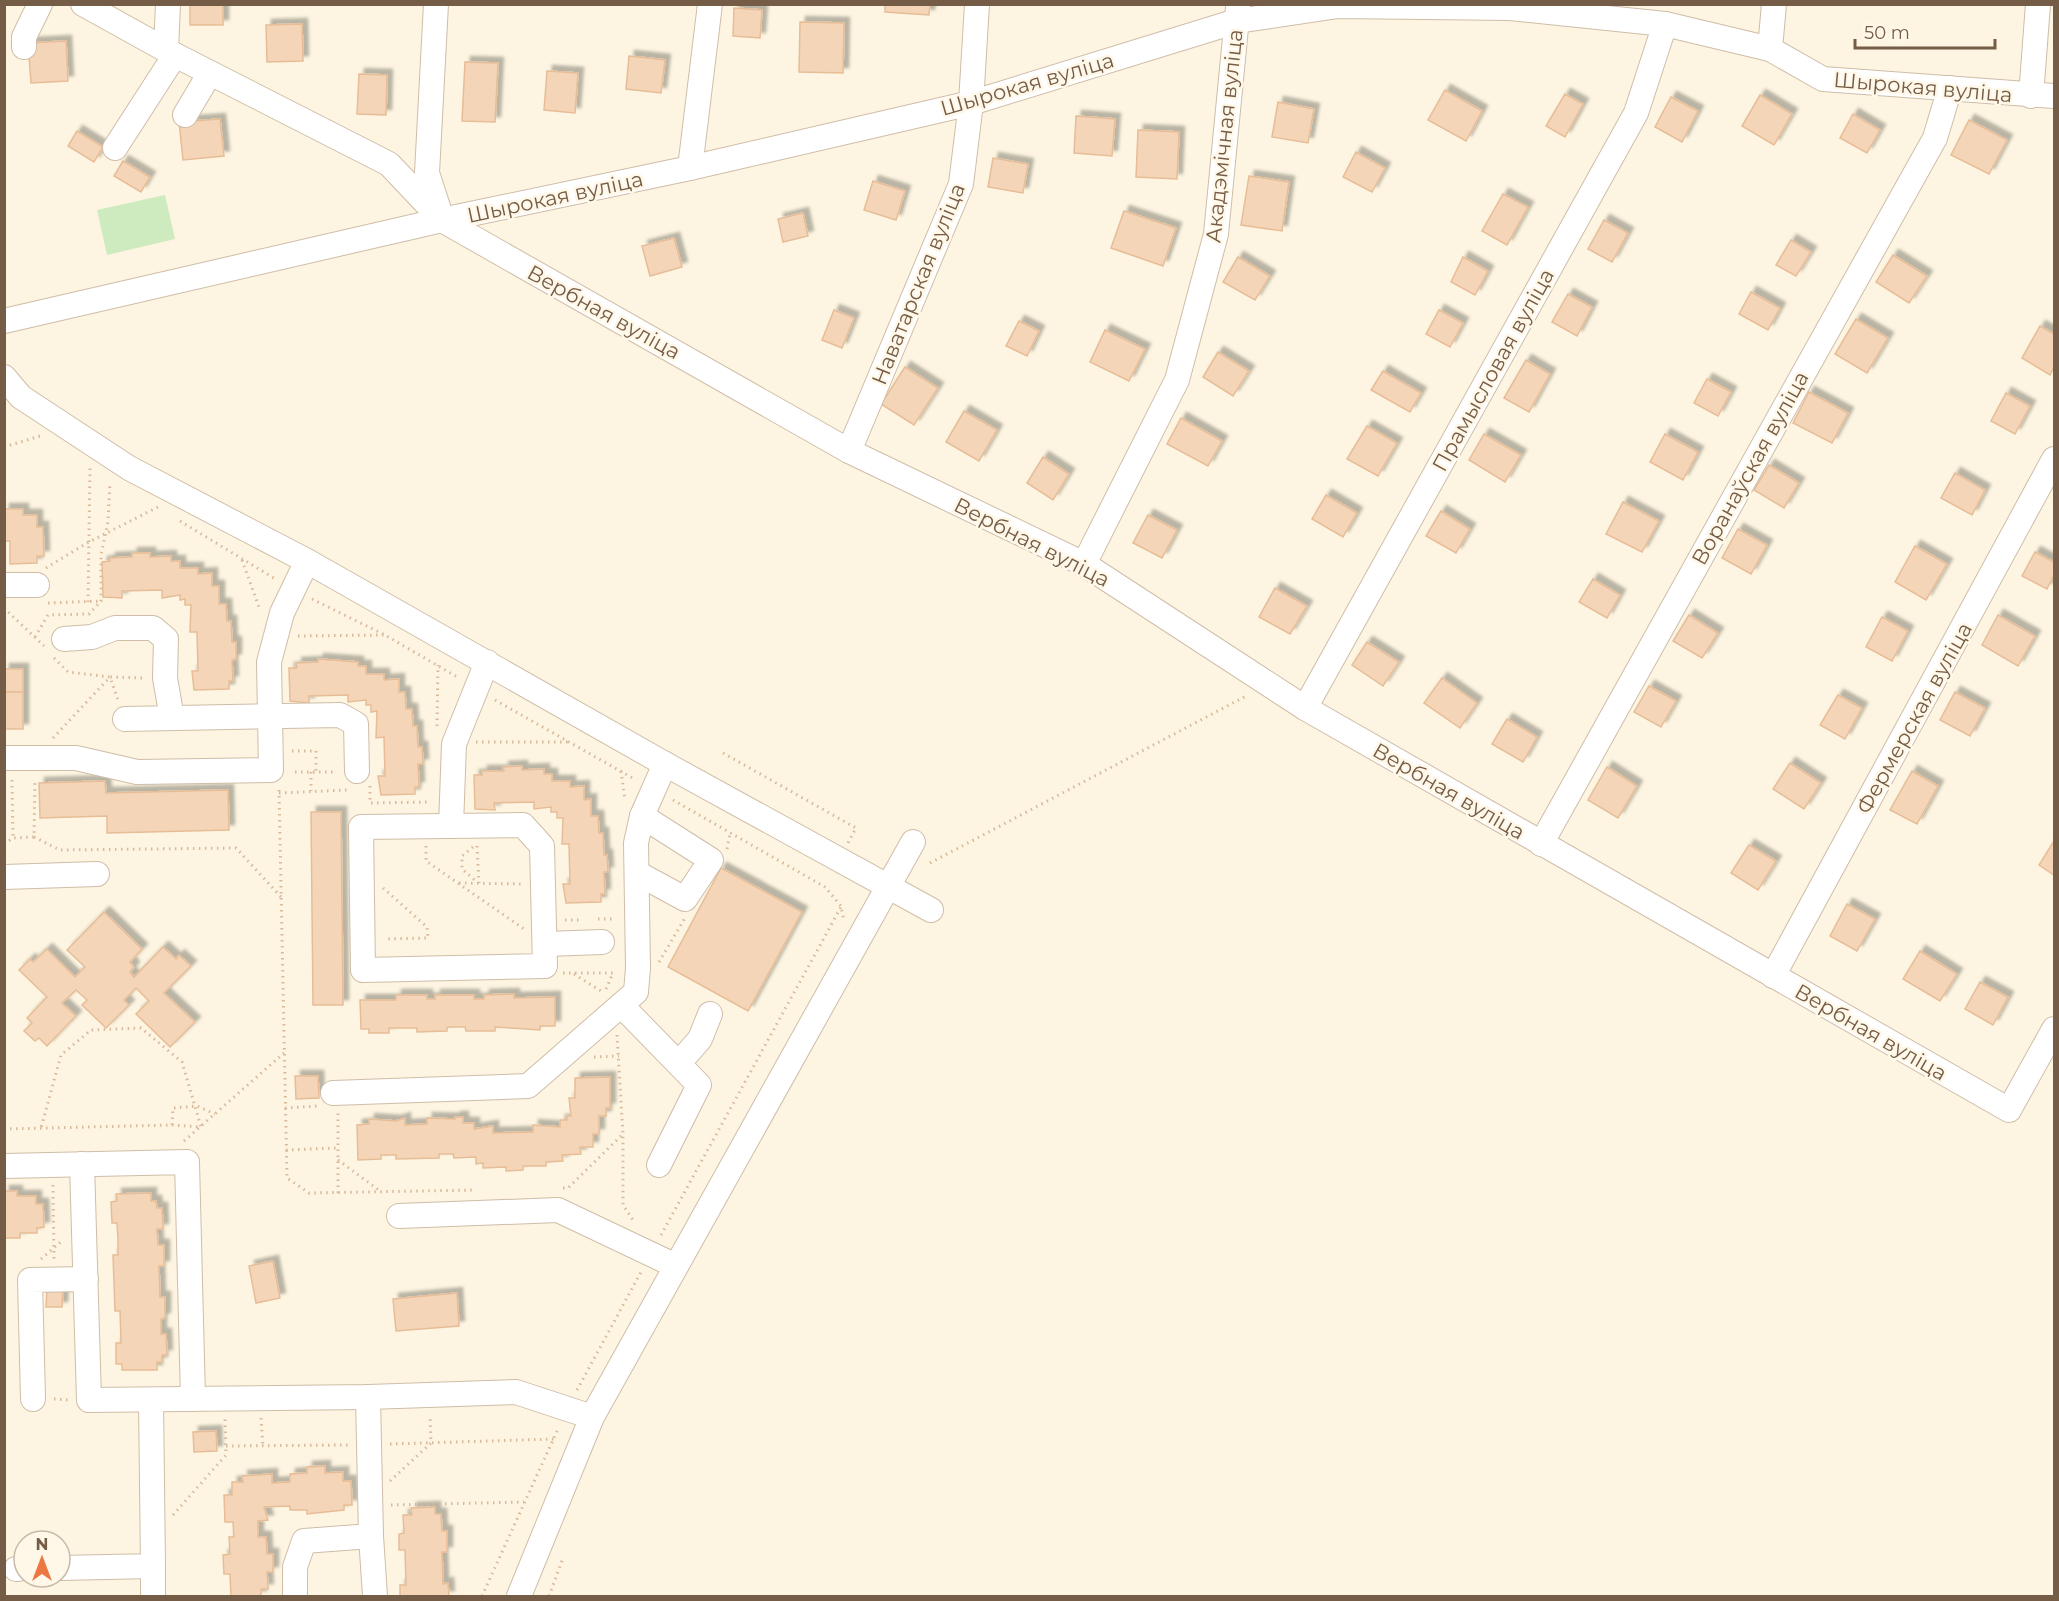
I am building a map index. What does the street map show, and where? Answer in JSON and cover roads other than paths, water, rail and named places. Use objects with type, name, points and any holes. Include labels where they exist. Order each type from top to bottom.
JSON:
[{"type":"street","points":[[24,47],[24,37],[39,4]]},
{"type":"street","name":"Вербная вуліца","points":[[83,4],[210,73],[389,164],[442,220],[849,451],[1084,564],[1305,708],[2009,1110],[2055,1029]]},
{"type":"street","points":[[116,148],[170,52],[168,4]]},
{"type":"street","points":[[436,4],[426,173],[442,220]]},
{"type":"street","points":[[690,168],[710,4]]},
{"type":"street","name":"Наватарская вуліца","points":[[849,451],[961,184],[971,103],[977,4]]},
{"type":"street","points":[[1770,49],[1774,4]]},
{"type":"street","points":[[2031,96],[2038,4]]},
{"type":"street","name":"Шырокая вуліца","points":[[4,321],[442,220],[690,168],[971,103],[1238,13],[1338,6],[1510,6],[1665,24],[1770,49],[1823,79],[2055,96]]},
{"type":"street","name":"Акадэмічная вуліца","points":[[1084,564],[1177,380],[1216,234],[1238,13]]},
{"type":"street","name":"Прамысловая вуліца","points":[[1305,708],[1636,113],[1665,24]]},
{"type":"street","points":[[185,115],[210,73]]},
{"type":"street","name":"Воранаўская вуліца","points":[[1541,844],[1935,138],[1950,88]]},
{"type":"street","points":[[4,377],[21,397],[129,468],[307,561],[665,764],[931,910]]},
{"type":"street","name":"Фермерская вуліца","points":[[1773,976],[2055,459]]},
{"type":"street","points":[[17,758],[76,758],[137,772],[271,770],[269,662],[292,589],[307,561]]},
{"type":"street","points":[[4,585],[39,579]]},
{"type":"street","points":[[64,639],[92,637],[116,628],[153,628],[166,639],[165,678],[172,718]]},
{"type":"street","points":[[451,826],[454,744],[487,662]]},
{"type":"street","points":[[125,719],[340,715],[356,724],[357,781]]},
{"type":"street","points":[[337,1097],[528,1086],[613,999],[636,992],[638,918],[636,843],[642,816],[665,764]]},
{"type":"street","points":[[637,873],[685,899],[711,860],[642,816]]},
{"type":"street","points":[[523,825],[542,846],[545,966],[363,970],[361,827],[451,826],[477,835],[523,825]]},
{"type":"street","points":[[519,1596],[592,1418],[913,842]]},
{"type":"street","points":[[4,877],[98,874]]},
{"type":"street","points":[[546,944],[600,931]]},
{"type":"street","points":[[613,999],[699,1085],[659,1165]]},
{"type":"street","points":[[679,1064],[700,1039],[710,1014]]},
{"type":"street","points":[[4,1166],[188,1162],[193,1399]]},
{"type":"street","points":[[82,1164],[89,1400],[368,1397],[516,1392],[592,1418]]},
{"type":"street","points":[[399,1216],[558,1210],[676,1266]]},
{"type":"street","points":[[33,1399],[30,1280],[86,1279]]},
{"type":"street","points":[[368,1397],[371,1536],[375,1596]]},
{"type":"street","points":[[151,1400],[153,1596]]},
{"type":"street","points":[[295,1596],[294,1567],[304,1541],[371,1536]]},
{"type":"street","points":[[72,1568],[153,1566]]}]
